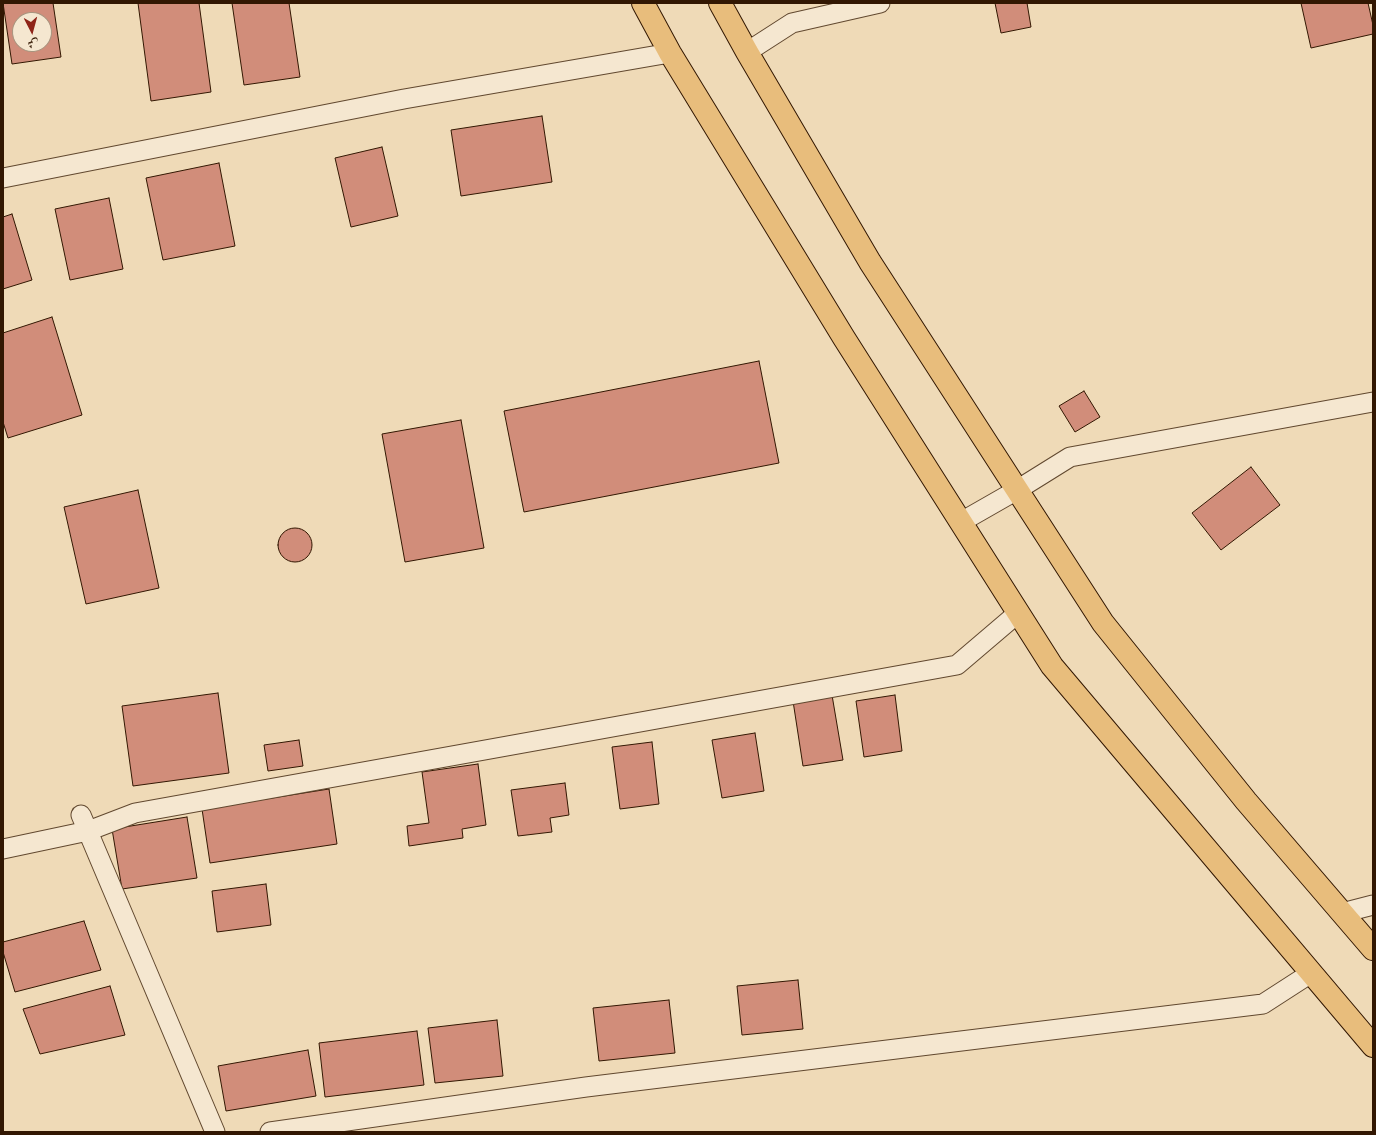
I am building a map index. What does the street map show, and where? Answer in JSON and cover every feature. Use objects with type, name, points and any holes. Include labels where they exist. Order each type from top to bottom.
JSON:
[{"type":"highway","points":[[643,3],[670,54],[844,338],[1052,666],[1373,1046]]},
{"type":"highway","points":[[720,3],[746,52],[870,262],[1103,623],[1246,801],[1373,949]]},
{"type":"street","points":[[746,52],[792,23],[880,3]]},
{"type":"street","points":[[3,178],[404,99],[670,54]]},
{"type":"street","points":[[961,522],[1070,457],[1373,402]]},
{"type":"street","points":[[3,849],[84,823],[957,666],[1018,612]]},
{"type":"street","points":[[84,823],[215,1132]]},
{"type":"street","points":[[1342,913],[1373,905]]},
{"type":"street","points":[[270,1132],[586,1087],[1263,1004],[1312,973]]},
{"type":"building","points":[[3,3],[53,3],[61,57],[12,64]]},
{"type":"building","points":[[138,3],[199,3],[211,92],[151,101]]},
{"type":"building","points":[[232,3],[289,3],[300,77],[244,85]]},
{"type":"building","points":[[995,3],[1027,3],[1031,27],[1001,33]]},
{"type":"building","points":[[1301,3],[1368,3],[1373,25],[1373,34],[1311,48]]},
{"type":"building","points":[[542,116],[552,182],[461,196],[451,130]]},
{"type":"building","points":[[382,147],[398,216],[351,227],[335,158]]},
{"type":"building","points":[[219,163],[235,246],[163,260],[146,178]]},
{"type":"building","points":[[109,198],[123,269],[70,280],[55,209]]},
{"type":"building","points":[[12,214],[32,280],[3,289],[3,217]]},
{"type":"building","points":[[52,317],[82,415],[8,438],[3,422],[3,333]]},
{"type":"building","points":[[759,361],[779,463],[524,512],[504,411]]},
{"type":"building","points":[[1084,391],[1100,417],[1075,432],[1059,406]]},
{"type":"building","points":[[461,420],[484,548],[405,562],[382,434]]},
{"type":"building","points":[[1251,467],[1280,505],[1221,550],[1192,513]]},
{"type":"building","points":[[138,490],[159,588],[86,604],[64,507]]},
{"type":"building","points":[[298,528],[307,533],[311,538],[311,552],[307,557],[302,561],[292,562],[288,561],[279,552],[278,542],[279,538],[288,529]]},
{"type":"building","points":[[218,693],[229,773],[133,786],[122,706]]},
{"type":"building","points":[[832,695],[843,760],[803,766],[793,701]]},
{"type":"building","points":[[895,695],[902,751],[864,757],[856,701]]},
{"type":"building","points":[[755,733],[764,791],[722,798],[712,740]]},
{"type":"building","points":[[299,740],[303,766],[268,771],[264,745]]},
{"type":"building","points":[[652,742],[659,804],[620,809],[612,747]]},
{"type":"building","points":[[478,764],[486,825],[462,829],[463,838],[409,846],[407,826],[429,823],[422,772]]},
{"type":"building","points":[[565,783],[569,815],[550,818],[552,832],[518,836],[511,790]]},
{"type":"building","points":[[329,789],[337,844],[210,863],[202,809]]},
{"type":"building","points":[[187,817],[197,878],[122,889],[112,829]]},
{"type":"building","points":[[266,884],[271,925],[217,932],[212,891]]},
{"type":"building","points":[[84,921],[101,970],[15,992],[3,952],[3,942]]},
{"type":"building","points":[[798,980],[803,1029],[742,1035],[737,986]]},
{"type":"building","points":[[110,986],[125,1035],[40,1054],[23,1009]]},
{"type":"building","points":[[669,1000],[675,1053],[599,1061],[593,1008]]},
{"type":"building","points":[[497,1020],[503,1076],[435,1083],[428,1028]]},
{"type":"building","points":[[417,1031],[424,1085],[325,1097],[319,1043]]},
{"type":"building","points":[[308,1050],[316,1096],[226,1111],[218,1066]]}]
